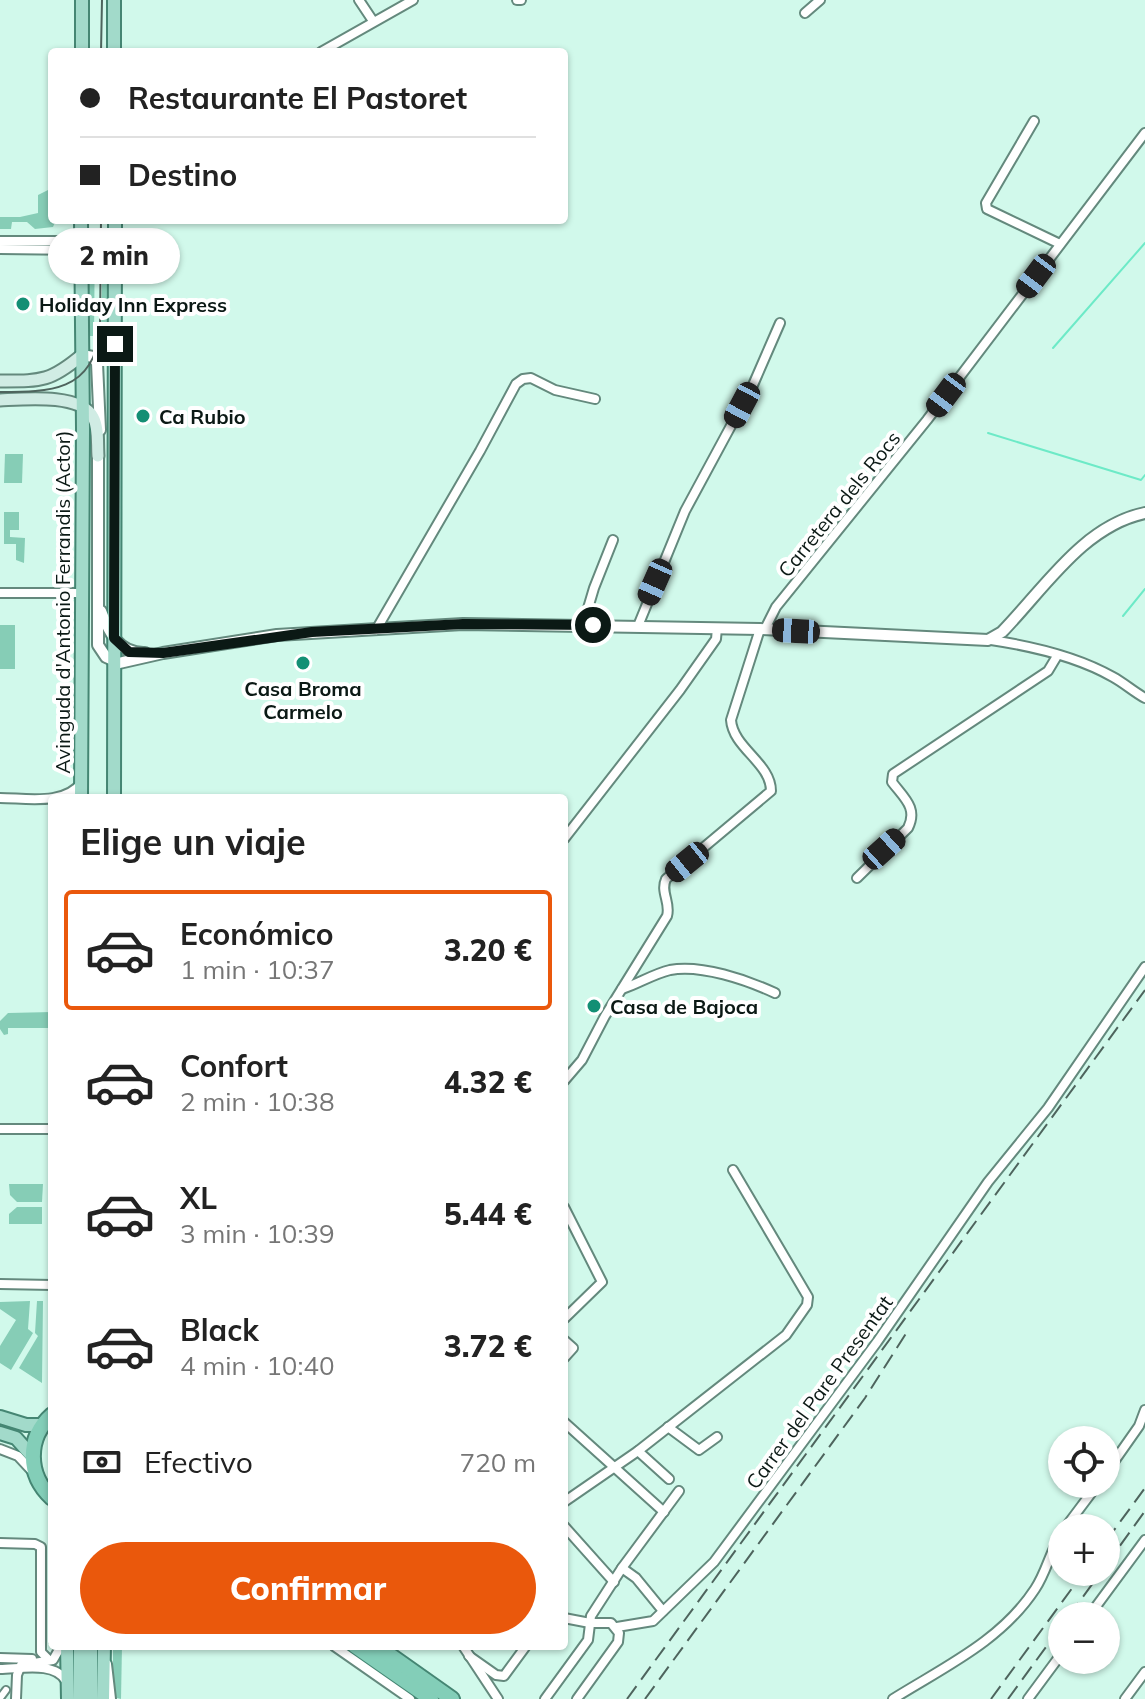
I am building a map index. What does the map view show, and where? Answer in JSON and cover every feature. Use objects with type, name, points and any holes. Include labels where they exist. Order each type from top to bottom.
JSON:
[{"type":"highway","points":[[48,1420],[35,1440],[32,1456],[38,1481],[48,1493]]},
{"type":"highway","points":[[361,1650],[431,1699]]},
{"type":"highway","points":[[383,1650],[452,1699]]},
{"type":"main road","points":[[82,0],[82,48]]},
{"type":"main road","points":[[114,0],[114,48]]},
{"type":"main road","name":"Avinguda d'Antonio Ferrandis (Actor)","points":[[81,224],[81,794]]},
{"type":"main road","name":"Avinguda d'Antonio Ferrandis (Actor)","points":[[114,794],[115,224]]},
{"type":"main road","points":[[0,381],[48,379],[82,355]]},
{"type":"main road","points":[[0,400],[62,401],[82,406]]},
{"type":"main road","name":"Avinguda d'Antonio Ferrandis (Actor)","points":[[82,406],[89,411],[96,427],[98,456]]},
{"type":"main road","points":[[0,1414],[26,1425],[48,1420]]},
{"type":"main road","points":[[0,1433],[16,1438],[32,1456]]},
{"type":"main road","points":[[64,1650],[68,1693]]},
{"type":"main road","points":[[80,1650],[80,1699]]},
{"type":"main road","points":[[91,1650],[91,1699]]},
{"type":"main road","points":[[103,1699],[104,1650]]},
{"type":"street","points":[[359,0],[373,21]]},
{"type":"street","points":[[328,48],[413,0]]},
{"type":"street","points":[[805,13],[820,0]]},
{"type":"street","points":[[1034,121],[986,203],[987,209],[1060,244]]},
{"type":"street","name":"Carretera dels Rocs","points":[[621,989],[668,912],[663,887],[666,879],[771,791],[769,779],[732,730],[731,720],[763,629],[776,607],[927,420],[1145,133]]},
{"type":"street","points":[[0,241],[81,245]]},
{"type":"street","points":[[0,249],[81,245]]},
{"type":"street","points":[[638,626],[685,511],[753,385],[780,323]]},
{"type":"street","name":"Avinguda d'Antonio Ferrandis (Actor)","points":[[82,355],[93,357],[98,370],[98,645],[102,654],[114,662]]},
{"type":"street","points":[[376,630],[516,384],[531,378],[555,390],[595,399]]},
{"type":"street","points":[[991,640],[1088,540],[1113,524],[1145,513]]},
{"type":"street","points":[[583,625],[613,540]]},
{"type":"street","name":"Avinguda d'Antonio Ferrandis (Actor)","points":[[98,592],[101,611],[114,638]]},
{"type":"street","points":[[0,593],[83,593]]},
{"type":"street","points":[[114,662],[277,635],[463,624],[763,629],[991,640],[1057,656],[1113,677],[1144,695]]},
{"type":"street","points":[[568,834],[680,690],[716,639],[717,628]]},
{"type":"street","points":[[114,638],[125,650],[134,654],[163,653]]},
{"type":"street","points":[[857,878],[908,828],[912,819],[913,808],[892,782],[893,774],[1048,671],[1057,656]]},
{"type":"street","points":[[70,794],[82,782]]},
{"type":"street","points":[[0,798],[48,798]]},
{"type":"street","name":"Carrer del Pare Presentat","points":[[568,1619],[590,1623],[607,1622],[617,1627],[653,1621],[714,1562],[877,1342],[988,1182],[1056,1097],[1145,967]]},
{"type":"street","points":[[568,1076],[582,1060],[621,989],[679,969],[730,975],[775,993]]},
{"type":"street","points":[[0,1129],[48,1129]]},
{"type":"street","points":[[568,1499],[638,1451],[786,1335],[807,1305],[808,1297],[733,1170]]},
{"type":"street","points":[[568,1215],[602,1282],[568,1315]]},
{"type":"street","points":[[0,1284],[48,1285]]},
{"type":"street","points":[[1120,1454],[1134,1435],[1145,1410]]},
{"type":"street","points":[[568,1426],[664,1512]]},
{"type":"street","points":[[668,1427],[699,1450],[717,1437]]},
{"type":"street","points":[[0,1449],[22,1459],[38,1481]]},
{"type":"street","points":[[638,1451],[669,1479]]},
{"type":"street","points":[[545,1699],[588,1640],[591,1616],[679,1491]]},
{"type":"street","points":[[568,1530],[614,1582]]},
{"type":"street","points":[[1099,1602],[1145,1540]]},
{"type":"street","points":[[0,1543],[35,1544],[41,1550],[41,1652],[50,1659]]},
{"type":"street","points":[[893,1699],[976,1648],[1008,1622],[1043,1577],[1048,1560]]},
{"type":"street","points":[[622,1568],[636,1578],[663,1611]]},
{"type":"street","points":[[577,1699],[618,1642],[617,1627]]},
{"type":"street","points":[[18,1669],[28,1662],[50,1659],[60,1650]]},
{"type":"street","points":[[104,1650],[111,1699]]},
{"type":"street","points":[[340,1650],[410,1699]]},
{"type":"street","points":[[465,1650],[498,1699]]},
{"type":"street","points":[[469,1656],[496,1675],[507,1674],[523,1650]]},
{"type":"street","points":[[0,1658],[50,1659]]},
{"type":"street","points":[[0,1669],[54,1670],[62,1675],[68,1693]]},
{"type":"street","points":[[16,1699],[18,1669]]},
{"type":"street","points":[[1028,1699],[1048,1672]]},
{"type":"street","points":[[1125,1699],[1145,1672]]},
{"type":"street","points":[[0,1698],[6,1690]]},
{"type":"green space","points":[[48,190],[48,224],[54,224],[53,227],[35,229],[27,222],[12,222],[11,229],[0,229],[0,217],[38,213],[38,195]]},
{"type":"green space","points":[[89,233],[95,233],[94,336],[89,336]]},
{"type":"green space","points":[[103,233],[108,233],[108,336],[101,336]]},
{"type":"green space","points":[[5,454],[23,454],[22,483],[4,483]]},
{"type":"green space","points":[[4,512],[19,512],[19,530],[10,530],[10,537],[25,538],[24,563],[16,560],[16,544],[4,544]]},
{"type":"green space","points":[[0,625],[15,625],[15,669],[0,669]]},
{"type":"green space","points":[[48,1012],[48,1028],[8,1028],[8,1034],[4,1035],[0,1021],[8,1013]]},
{"type":"green space","points":[[9,1184],[43,1184],[42,1202],[17,1202],[10,1195]]},
{"type":"green space","points":[[17,1207],[42,1207],[42,1224],[9,1224],[9,1214]]},
{"type":"green space","points":[[30,1301],[28,1329],[33,1333],[11,1370],[0,1363],[0,1346],[16,1320],[0,1309],[0,1302]]},
{"type":"green space","points":[[37,1301],[43,1301],[42,1383],[19,1368],[38,1336],[35,1333]]},
{"type":"green space","points":[[113,1650],[122,1650],[121,1699],[113,1697]]},
{"type":"waterway","points":[[1053,348],[1145,243]]},
{"type":"waterway","points":[[988,433],[1141,480],[1145,475]]},
{"type":"waterway","points":[[1123,616],[1145,589]]},
{"type":"tram line","points":[[101,48],[102,0]]},
{"type":"tram line","points":[[0,392],[51,389],[78,377],[88,366],[96,351],[100,331],[101,224]]},
{"type":"railway","points":[[627,1699],[1145,990]]},
{"type":"railway","points":[[645,1699],[865,1398],[907,1332]]},
{"type":"railway","points":[[1120,1522],[1145,1488]]},
{"type":"railway","points":[[1120,1546],[1145,1511]]},
{"type":"railway","points":[[991,1699],[1074,1586]]},
{"type":"railway","points":[[1079,1602],[1091,1586]]},
{"type":"railway","points":[[1008,1699],[1048,1644]]},
{"type":"place","name":"Holiday Inn Express","points":[[23,304]]},
{"type":"place","name":"Ca Rubio","points":[[143,416]]},
{"type":"place","name":"Casa Broma Carmelo","points":[[303,663]]},
{"type":"place","name":"Casa de Bajoca","points":[[594,1006]]},
{"type":"route","points":[[115,344],[114,638],[129,652],[163,653],[312,632],[463,624],[593,625]]}]
